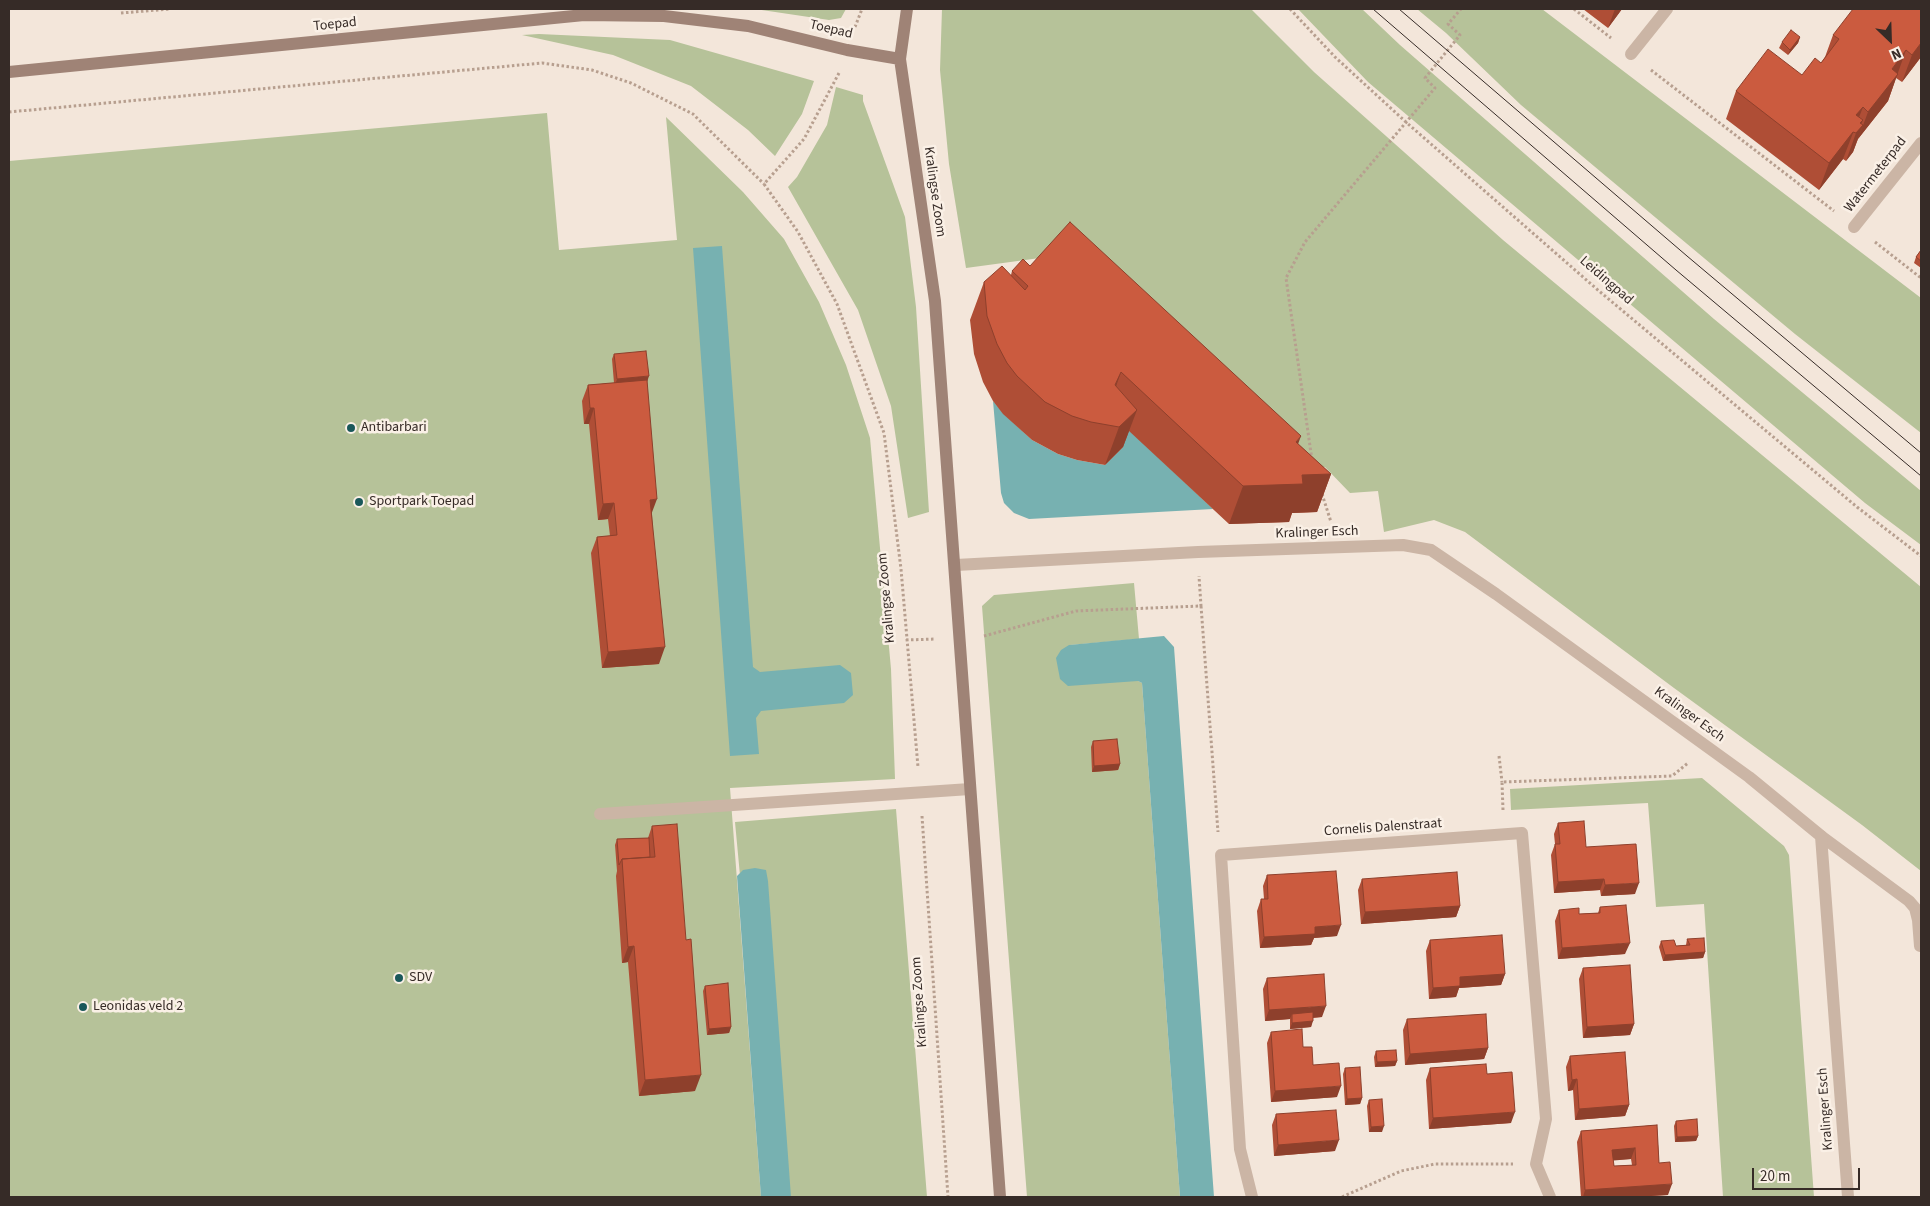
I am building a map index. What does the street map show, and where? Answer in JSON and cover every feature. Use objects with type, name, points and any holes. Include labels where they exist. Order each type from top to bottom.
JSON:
[{"type":"street","name":"Kralingse Zoom","points":[[907,9],[900,60],[935,300],[956,565],[970,789],[1000,1197]]},
{"type":"street","points":[[1631,54],[1667,9]]},
{"type":"street","name":"Toepad","points":[[9,72],[584,15],[664,16],[748,26],[847,50],[900,60]]},
{"type":"street","name":"Watermeterpad","points":[[1854,227],[1921,143]]},
{"type":"street","name":"Kralinger Esch","points":[[956,565],[1198,552],[1404,544],[1432,550],[1749,777],[1820,836],[1848,1197]]},
{"type":"street","points":[[600,814],[970,789]]},
{"type":"street","name":"Cornelis Dalenstraat","points":[[1221,855],[1522,833],[1546,1119],[1536,1164]]},
{"type":"street","points":[[1820,836],[1909,901],[1915,908],[1918,920],[1920,946]]},
{"type":"street","points":[[1221,855],[1240,1149],[1252,1197]]},
{"type":"street","points":[[1536,1164],[1550,1197]]},
{"type":"path","points":[[121,13],[170,9]]},
{"type":"path","name":"Leidingpad","points":[[1290,9],[1335,57],[1407,123],[1599,291],[1856,507],[1921,556]]},
{"type":"path","points":[[1313,468],[1286,278],[1305,242],[1435,88],[1425,78],[1460,35],[1448,24],[1461,9]]},
{"type":"path","points":[[1574,9],[1921,278]]},
{"type":"path","points":[[9,112],[542,63],[600,72],[631,83],[694,114],[764,184],[804,139],[837,78],[847,50]]},
{"type":"path","name":"Kralingse Zoom","points":[[764,184],[798,232],[838,304],[884,434],[901,569],[920,793],[948,1197]]},
{"type":"path","points":[[1319,486],[1339,547]]},
{"type":"path","points":[[1198,552],[1221,855]]},
{"type":"path","points":[[906,640],[987,636],[1076,611],[1202,606]]},
{"type":"path","points":[[1502,782],[1672,776],[1708,748]]},
{"type":"path","points":[[1499,756],[1505,835]]},
{"type":"path","points":[[1342,1197],[1401,1171],[1434,1164],[1536,1164]]},
{"type":"green space","points":[[755,9],[846,9],[841,18],[829,20]]},
{"type":"green space","points":[[942,9],[1251,9],[1314,72],[1503,240],[1921,587],[1921,871],[1862,825],[1465,532],[1434,520],[1384,532],[1378,491],[1350,493],[1325,467],[1300,467],[1062,255],[966,268],[949,164],[940,70]]},
{"type":"green space","points":[[1298,9],[1362,9],[1400,45],[1714,319],[1921,491],[1921,545],[1865,503],[1368,82]]},
{"type":"green space","points":[[1417,9],[1542,9],[1921,298],[1921,433],[1795,334],[1521,105],[1446,33]]},
{"type":"green space","points":[[539,34],[670,40],[814,81],[802,114],[775,156],[748,130],[691,86],[613,55],[522,35]]},
{"type":"green space","points":[[836,87],[863,95],[863,101],[905,217],[916,307],[929,512],[908,518],[891,406],[858,310],[788,187],[797,177],[827,125]]},
{"type":"green space","name":"Sportpark Toepad","points":[[547,113],[559,250],[677,240],[666,117],[743,192],[784,239],[819,302],[846,365],[870,438],[891,669],[895,779],[730,788],[761,1197],[9,1197],[9,161]]},
{"type":"green space","points":[[1134,583],[1139,639],[1070,645],[1142,683],[1180,1197],[1027,1197],[982,606],[994,595]]},
{"type":"green space","points":[[1702,778],[1784,846],[1789,855],[1814,1197],[1723,1197],[1704,904],[1656,907],[1648,803],[1511,810],[1510,789]]},
{"type":"green space","points":[[896,809],[927,1197],[770,1197],[735,822]]},
{"type":"water","points":[[722,246],[753,667],[760,672],[840,665],[851,673],[853,695],[844,703],[761,711],[756,718],[759,754],[730,756],[693,248]]},
{"type":"water","points":[[993,401],[1032,440],[1058,454],[1077,460],[1105,465],[1123,447],[1108,410],[1213,509],[1029,519],[1014,513],[1004,503],[1001,493]]},
{"type":"water","points":[[1164,636],[1174,647],[1214,1197],[1180,1197],[1142,683],[1138,681],[1068,686],[1060,679],[1056,658],[1061,650],[1069,645]]},
{"type":"water","points":[[755,868],[766,870],[768,881],[791,1197],[761,1197],[737,876],[743,870]]},
{"type":"building","points":[[1853,9],[1921,9],[1921,43],[1912,55],[1906,50],[1892,69],[1898,74],[1868,112],[1863,107],[1856,115],[1863,120],[1860,123],[1863,125],[1856,133],[1853,132],[1829,163],[1736,91],[1768,49],[1802,75],[1815,58],[1821,63],[1839,39],[1833,35]]},
{"type":"building","points":[[1791,30],[1800,37],[1790,50],[1782,42]]},
{"type":"building","points":[[1070,222],[1301,436],[1296,442],[1331,474],[1302,475],[1303,484],[1243,486],[1121,372],[1115,385],[1137,410],[1119,427],[1091,422],[1072,416],[1045,402],[1017,376],[1007,363],[997,344],[987,316],[984,282],[1002,266],[1025,290],[1028,286],[1012,271],[1023,259],[1030,266]]},
{"type":"building","points":[[1921,250],[1921,261],[1916,257]]},
{"type":"building","points":[[646,351],[649,376],[617,379],[614,354]]},
{"type":"building","points":[[647,380],[657,499],[650,500],[665,647],[608,652],[597,537],[617,535],[614,503],[603,504],[594,408],[590,408],[588,385]]},
{"type":"building","points":[[1117,739],[1120,764],[1094,766],[1093,741]]},
{"type":"building","points":[[1584,821],[1586,847],[1636,844],[1639,883],[1605,885],[1604,879],[1558,882],[1555,844],[1560,844],[1558,823]]},
{"type":"building","points":[[677,824],[686,940],[691,939],[701,1075],[645,1080],[634,946],[628,947],[622,859],[655,857],[652,826]]},
{"type":"building","points":[[649,838],[650,857],[622,859],[619,865],[617,839]]},
{"type":"building","points":[[1336,871],[1341,925],[1315,927],[1315,934],[1264,937],[1261,899],[1268,899],[1267,875]]},
{"type":"building","points":[[1457,872],[1460,906],[1365,912],[1362,879]]},
{"type":"building","points":[[1626,905],[1630,943],[1562,948],[1559,910],[1579,908],[1579,914],[1600,913],[1600,907]]},
{"type":"building","points":[[1502,935],[1505,974],[1460,977],[1460,986],[1433,988],[1430,940]]},
{"type":"building","points":[[1704,938],[1705,952],[1665,955],[1661,941],[1674,940],[1676,946],[1690,945],[1687,939]]},
{"type":"building","points":[[1630,965],[1634,1024],[1587,1027],[1583,968]]},
{"type":"building","points":[[1324,974],[1326,1006],[1269,1010],[1267,978]]},
{"type":"building","points":[[728,983],[731,1027],[709,1029],[705,986]]},
{"type":"building","points":[[1313,1012],[1313,1021],[1292,1023],[1292,1014]]},
{"type":"building","points":[[1486,1014],[1488,1048],[1410,1054],[1407,1019]]},
{"type":"building","points":[[1302,1029],[1303,1047],[1312,1047],[1313,1065],[1339,1063],[1341,1086],[1275,1091],[1271,1032]]},
{"type":"building","points":[[1396,1050],[1397,1061],[1377,1062],[1376,1051]]},
{"type":"building","points":[[1625,1052],[1629,1105],[1579,1109],[1577,1079],[1572,1080],[1570,1056]]},
{"type":"building","points":[[1486,1064],[1487,1074],[1512,1072],[1515,1112],[1433,1118],[1430,1068]]},
{"type":"building","points":[[1360,1067],[1362,1098],[1347,1099],[1345,1068]]},
{"type":"building","points":[[1382,1099],[1384,1126],[1371,1127],[1369,1100]]},
{"type":"building","points":[[1336,1110],[1339,1140],[1278,1145],[1276,1114]]},
{"type":"building","points":[[1697,1119],[1698,1136],[1677,1137],[1676,1121]]},
{"type":"building","points":[[1657,1125],[1659,1163],[1670,1162],[1672,1184],[1585,1190],[1581,1131]],"holes":[[[1635,1148],[1636,1165],[1614,1166],[1612,1150]]]},
{"type":"tram line","points":[[1373,9],[1676,270],[1921,476]]},
{"type":"tram line","points":[[1399,9],[1687,256],[1921,453]]},
{"type":"place","name":"Antibarbari","points":[[351,428]]},
{"type":"place","name":"Sportpark Toepad","points":[[359,502]]},
{"type":"place","name":"SDV","points":[[399,978]]},
{"type":"place","name":"Leonidas veld 2","points":[[83,1007]]}]
